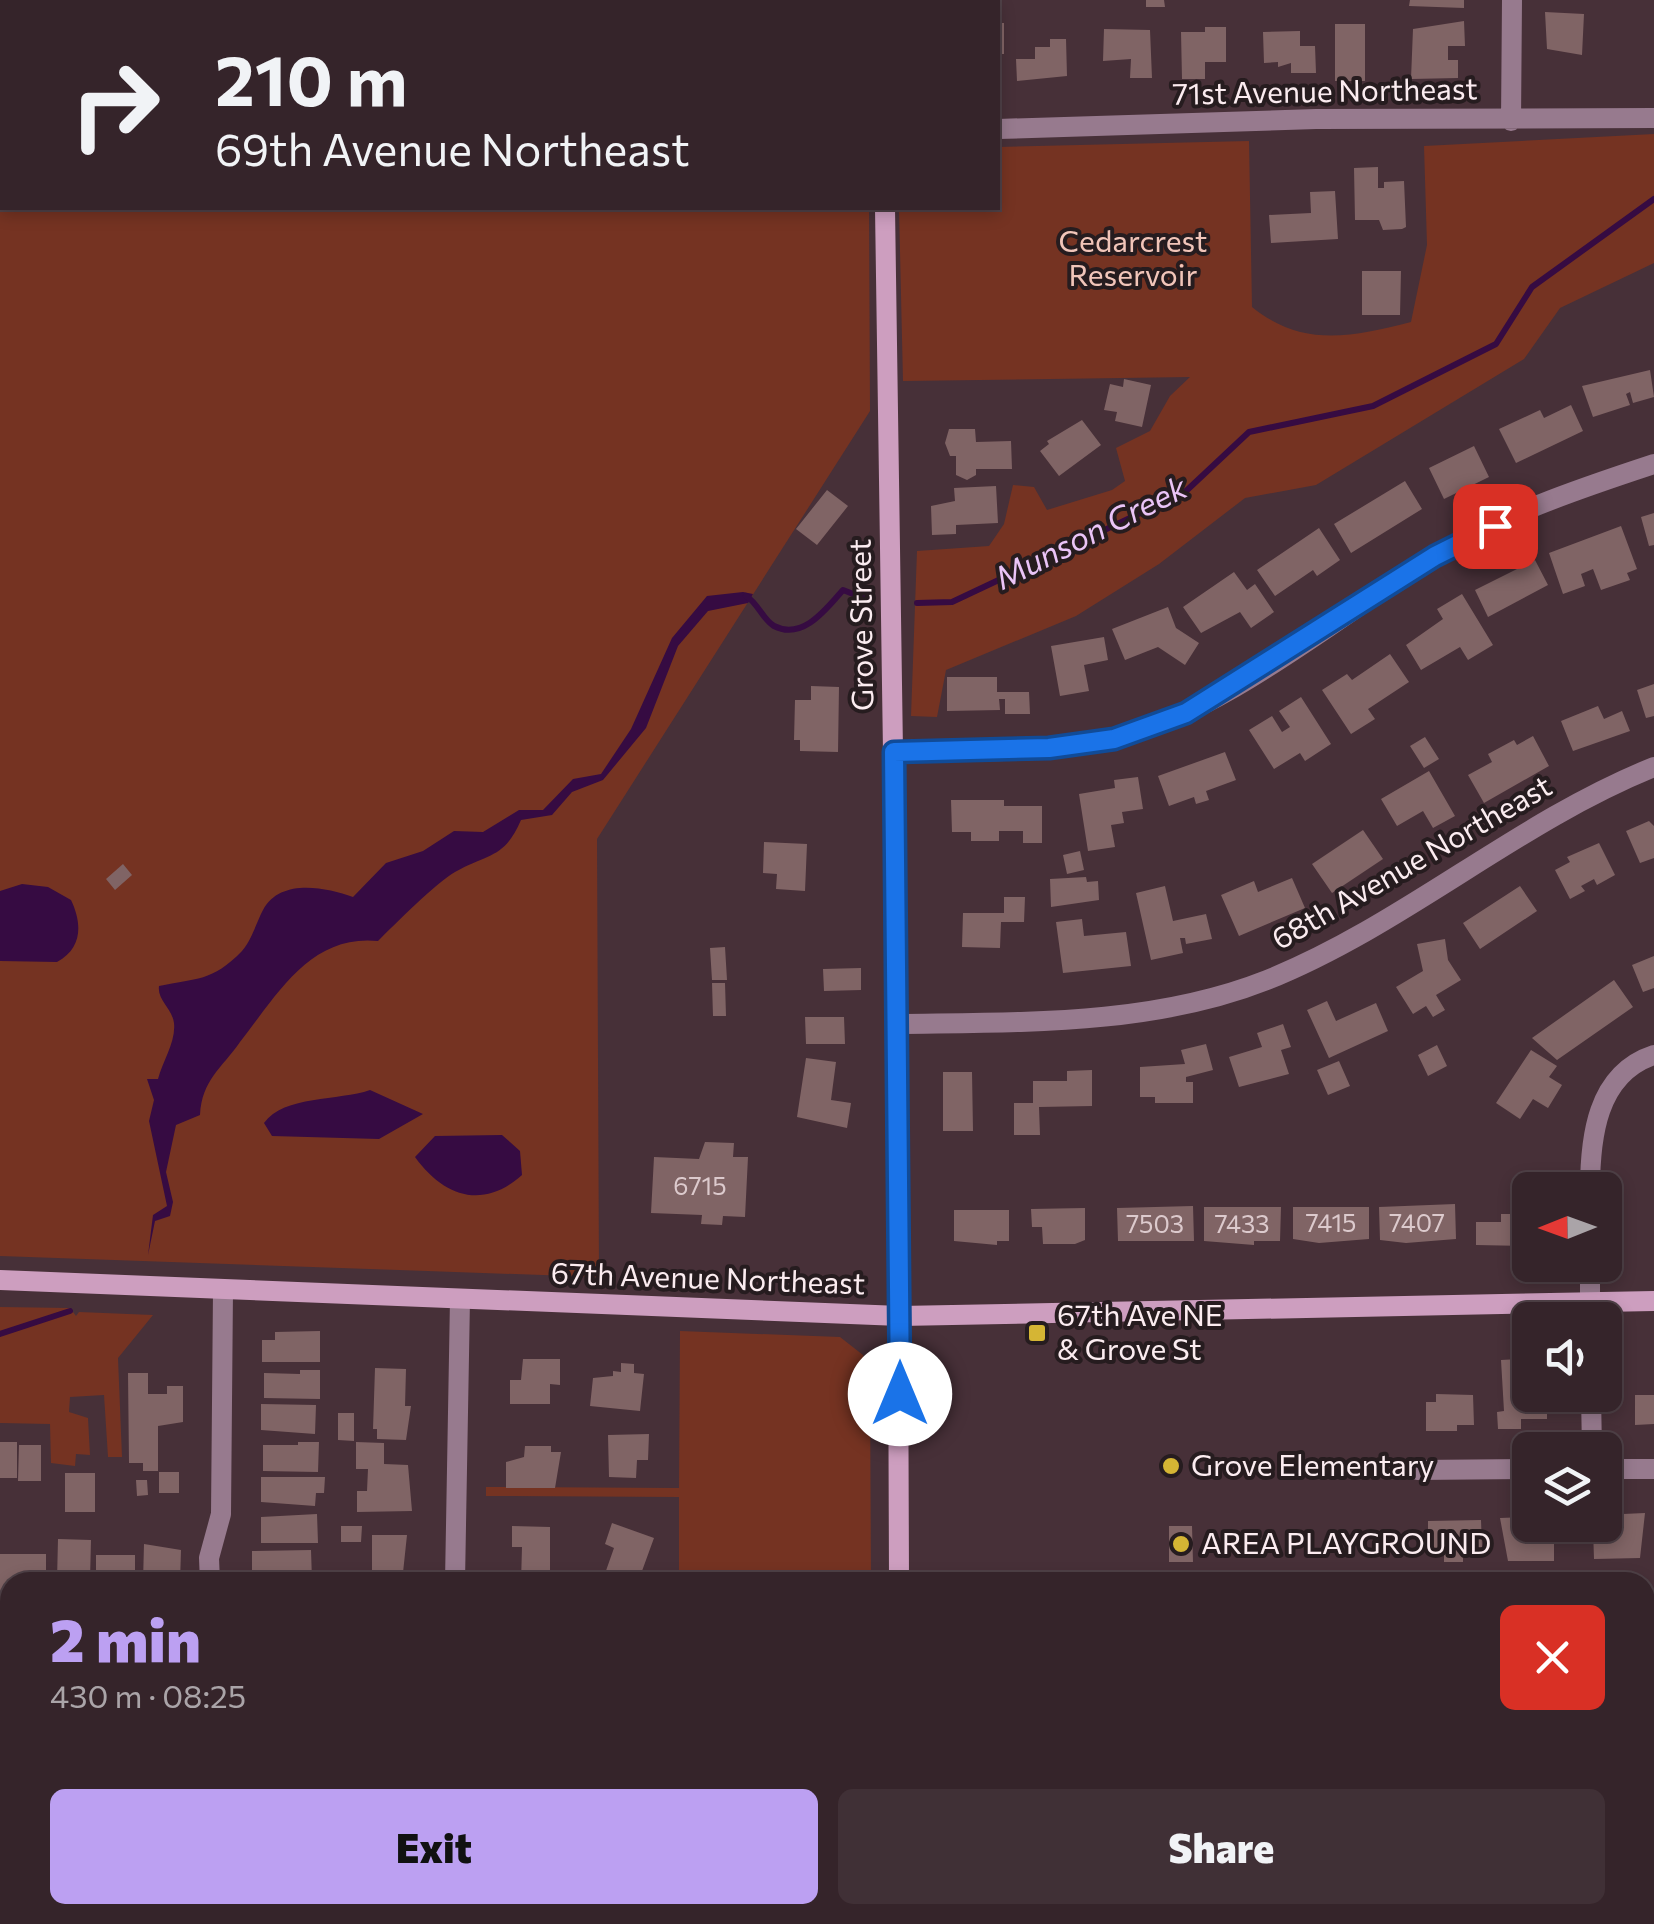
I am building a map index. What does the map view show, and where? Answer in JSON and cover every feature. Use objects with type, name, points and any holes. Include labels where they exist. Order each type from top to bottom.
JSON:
[{"type":"main road","name":"Grove Street","points":[[886,210],[898,1024],[899,1572]]},
{"type":"main road","name":"67th Avenue Northeast","points":[[0,1280],[900,1316],[1512,1312]]},
{"type":"main road","name":"67th Avenue Northeast","points":[[1622,1306],[1654,1301]]},
{"type":"street","points":[[1511,121],[1512,0]]},
{"type":"street","name":"71st Avenue Northeast","points":[[1000,130],[1298,120],[1654,118]]},
{"type":"street","points":[[894,752],[1049,748],[1114,739],[1186,713],[1435,556],[1525,511],[1654,464]]},
{"type":"street","name":"68th Avenue Northeast","points":[[898,1024],[1032,1021],[1137,1012],[1266,980],[1349,941],[1606,786],[1654,767]]},
{"type":"street","points":[[1590,1172],[1590,1140],[1616,1080],[1654,1055]]},
{"type":"street","points":[[210,1572],[209,1558],[220,1514],[222,1290]]},
{"type":"street","points":[[455,1572],[460,1299]]},
{"type":"street","points":[[1417,1470],[1512,1469]]},
{"type":"street","points":[[1622,1469],[1654,1469]]},
{"type":"green space","name":"Cedarcrest Reservoir","points":[[1654,134],[1654,263],[1560,308],[1524,359],[1316,485],[1245,498],[1159,564],[1076,616],[946,670],[937,717],[911,716],[917,551],[989,546],[1004,524],[1013,485],[1034,487],[1047,510],[1112,490],[1125,481],[1116,448],[1150,431],[1170,396],[1190,377],[903,381],[899,210],[1000,210],[1000,147],[1249,141],[1252,307],[1290,329],[1328,336],[1348,335],[1411,322],[1427,245],[1424,146]]},
{"type":"green space","points":[[0,210],[869,210],[870,411],[597,839],[599,1277],[0,1256]]},
{"type":"green space","points":[[0,1307],[70,1308],[76,1316],[79,1312],[153,1315],[118,1358],[122,1457],[108,1457],[104,1395],[70,1397],[69,1412],[88,1418],[90,1455],[76,1454],[75,1466],[51,1463],[50,1424],[0,1423]]},
{"type":"green space","points":[[680,1331],[840,1337],[863,1355],[870,1380],[871,1572],[679,1572],[679,1497],[486,1496],[486,1487],[679,1488]]},
{"type":"shaded area","points":[[753,594],[748,603],[708,611],[678,646],[646,728],[603,780],[572,792],[552,815],[521,820],[502,849],[447,877],[378,941],[354,941],[333,947],[297,971],[214,1076],[204,1093],[200,1115],[176,1125],[166,1172],[173,1202],[170,1216],[155,1221],[148,1255],[153,1215],[167,1206],[149,1121],[154,1100],[147,1079],[158,1079],[174,1030],[159,986],[203,977],[222,968],[249,942],[263,910],[280,893],[317,888],[353,897],[386,863],[423,851],[454,831],[483,832],[519,810],[543,810],[573,779],[601,774],[631,729],[672,638],[707,596]]},
{"type":"shaded area","points":[[22,884],[48,887],[71,900],[78,934],[72,950],[57,962],[0,961],[0,891]]},
{"type":"shaded area","points":[[370,1090],[423,1114],[379,1139],[272,1136],[264,1123],[273,1114],[298,1103]]},
{"type":"shaded area","points":[[502,1135],[520,1151],[522,1175],[493,1193],[451,1190],[415,1157],[435,1136]]},
{"type":"building","points":[[1146,0],[1164,0],[1165,7],[1146,7]]},
{"type":"building","points":[[1410,0],[1464,0],[1464,8],[1409,6]]},
{"type":"building","points":[[1545,12],[1584,14],[1582,55],[1547,49]]},
{"type":"building","points":[[1464,21],[1465,46],[1448,46],[1448,60],[1458,60],[1458,78],[1411,79],[1413,29]]},
{"type":"building","points":[[1000,23],[1004,23],[1004,54],[1000,54]]},
{"type":"building","points":[[1335,24],[1365,24],[1365,81],[1335,81]]},
{"type":"building","points":[[1205,27],[1226,27],[1226,62],[1205,62],[1205,79],[1182,79],[1181,32],[1205,32]]},
{"type":"building","points":[[1104,29],[1150,30],[1152,78],[1130,78],[1131,59],[1103,61]]},
{"type":"building","points":[[1300,31],[1300,46],[1315,46],[1316,73],[1291,73],[1291,63],[1278,67],[1278,62],[1264,63],[1263,32]]},
{"type":"building","points":[[1050,39],[1066,39],[1067,76],[1017,81],[1016,59],[1035,59],[1035,47],[1050,47]]},
{"type":"building","points":[[1378,167],[1378,188],[1384,188],[1384,182],[1404,181],[1406,227],[1402,229],[1383,230],[1379,220],[1355,220],[1354,168]]},
{"type":"building","points":[[1335,191],[1338,239],[1271,243],[1269,215],[1311,213],[1310,192]]},
{"type":"building","points":[[1362,271],[1401,271],[1400,315],[1362,315]]},
{"type":"building","points":[[1650,370],[1654,397],[1633,403],[1630,392],[1626,394],[1630,405],[1593,417],[1582,386]]},
{"type":"building","points":[[1124,379],[1151,385],[1142,427],[1115,421],[1117,412],[1104,410],[1110,384],[1123,387]]},
{"type":"building","points":[[1571,405],[1583,431],[1516,463],[1499,429],[1540,410],[1544,418]]},
{"type":"building","points":[[1082,420],[1101,445],[1059,476],[1040,451],[1049,444],[1047,441]]},
{"type":"building","points":[[949,429],[975,429],[976,442],[1011,441],[1012,469],[976,469],[976,475],[967,480],[956,475],[956,456],[950,456],[945,443]]},
{"type":"building","points":[[1474,446],[1489,477],[1444,499],[1429,468]]},
{"type":"building","points":[[1405,481],[1422,509],[1351,553],[1334,524]]},
{"type":"building","points":[[996,486],[998,523],[956,525],[956,534],[932,535],[931,506],[955,501],[954,488]]},
{"type":"building","points":[[827,490],[848,506],[817,545],[796,529]]},
{"type":"building","points":[[1654,513],[1654,545],[1649,546],[1641,517]]},
{"type":"building","points":[[1621,526],[1637,569],[1627,573],[1630,580],[1601,590],[1593,569],[1581,574],[1585,586],[1563,594],[1549,553]]},
{"type":"building","points":[[1319,528],[1340,560],[1317,576],[1313,570],[1275,596],[1257,570]]},
{"type":"building","points":[[1535,560],[1548,585],[1488,617],[1475,590]]},
{"type":"building","points":[[1234,572],[1247,590],[1255,584],[1274,612],[1251,628],[1240,612],[1201,633],[1183,607]]},
{"type":"building","points":[[1462,594],[1493,645],[1468,660],[1460,647],[1421,670],[1406,645],[1443,619],[1437,609]]},
{"type":"building","points":[[1168,607],[1176,628],[1199,643],[1185,665],[1158,647],[1125,660],[1112,629]]},
{"type":"building","points":[[1104,637],[1108,660],[1084,665],[1089,691],[1060,696],[1051,646]]},
{"type":"building","points":[[1390,654],[1409,682],[1368,709],[1375,719],[1351,734],[1322,690],[1347,674],[1352,680]]},
{"type":"building","points":[[947,677],[997,677],[997,692],[1029,692],[1030,714],[1005,714],[1005,699],[999,699],[1000,710],[947,711]]},
{"type":"building","points":[[1654,684],[1654,716],[1646,718],[1637,690]]},
{"type":"building","points":[[811,686],[839,687],[838,752],[800,751],[800,740],[794,740],[795,700],[811,700]]},
{"type":"building","points":[[1301,697],[1331,744],[1305,761],[1300,753],[1274,769],[1249,730],[1272,716],[1282,732],[1290,727],[1279,711]]},
{"type":"building","points":[[1598,706],[1604,719],[1622,711],[1630,731],[1573,751],[1561,721]]},
{"type":"building","points":[[1533,736],[1549,766],[1484,803],[1468,775],[1492,762],[1488,754],[1514,740],[1517,745]]},
{"type":"building","points":[[1425,737],[1439,759],[1424,768],[1410,746]]},
{"type":"building","points":[[1225,752],[1236,780],[1206,791],[1209,800],[1196,804],[1194,797],[1169,806],[1158,776]]},
{"type":"building","points":[[1429,771],[1455,816],[1433,828],[1423,811],[1397,826],[1381,799]]},
{"type":"building","points":[[1138,777],[1143,809],[1122,812],[1124,823],[1111,825],[1115,847],[1088,851],[1079,794],[1115,788],[1114,780]]},
{"type":"building","points":[[951,800],[1004,800],[1004,806],[1042,806],[1042,843],[1023,843],[1023,831],[999,831],[999,841],[971,841],[971,832],[952,832]]},
{"type":"building","points":[[1649,821],[1654,826],[1654,858],[1640,863],[1626,831]]},
{"type":"building","points":[[1363,830],[1383,859],[1332,893],[1312,864]]},
{"type":"building","points":[[764,842],[807,844],[805,891],[776,889],[777,874],[763,873]]},
{"type":"building","points":[[1599,843],[1615,875],[1597,885],[1594,879],[1581,886],[1585,891],[1570,899],[1555,870],[1570,862],[1567,857]]},
{"type":"building","points":[[1080,851],[1084,870],[1067,874],[1063,855]]},
{"type":"building","points":[[123,864],[132,875],[115,890],[106,879]]},
{"type":"building","points":[[1086,877],[1087,882],[1098,881],[1099,900],[1051,907],[1050,879]]},
{"type":"building","points":[[1292,878],[1305,908],[1239,936],[1221,895],[1254,881],[1258,892]]},
{"type":"building","points":[[1165,886],[1173,921],[1206,914],[1212,939],[1186,944],[1185,938],[1180,938],[1183,953],[1151,960],[1136,893]]},
{"type":"building","points":[[1520,886],[1537,911],[1480,949],[1463,923]]},
{"type":"building","points":[[1004,897],[1025,897],[1024,922],[1001,922],[1000,948],[962,947],[963,913],[1004,913]]},
{"type":"building","points":[[1082,919],[1084,936],[1126,932],[1131,966],[1063,973],[1056,922]]},
{"type":"building","points":[[1445,939],[1448,960],[1461,980],[1436,995],[1445,1010],[1433,1017],[1426,1006],[1413,1014],[1396,987],[1423,971],[1417,944]]},
{"type":"building","points":[[725,947],[727,980],[712,980],[710,948]]},
{"type":"building","points":[[1654,956],[1654,988],[1643,992],[1632,965]]},
{"type":"building","points":[[861,968],[861,990],[824,991],[823,969]]},
{"type":"building","points":[[1614,980],[1633,1007],[1557,1060],[1532,1038]]},
{"type":"building","points":[[712,983],[725,983],[726,1016],[713,1016]]},
{"type":"building","points":[[1327,1001],[1336,1021],[1376,1003],[1388,1031],[1329,1058],[1307,1010]]},
{"type":"building","points":[[805,1017],[844,1017],[845,1044],[806,1044]]},
{"type":"building","points":[[1283,1024],[1291,1047],[1281,1050],[1289,1074],[1239,1087],[1229,1057],[1262,1047],[1257,1033]]},
{"type":"building","points":[[1206,1044],[1213,1070],[1186,1077],[1186,1082],[1193,1082],[1193,1103],[1155,1103],[1155,1097],[1140,1097],[1140,1067],[1185,1064],[1181,1050]]},
{"type":"building","points":[[1437,1045],[1447,1066],[1428,1076],[1418,1055]]},
{"type":"building","points":[[1531,1050],[1557,1066],[1549,1077],[1562,1085],[1548,1108],[1533,1099],[1520,1119],[1496,1103]]},
{"type":"building","points":[[806,1058],[836,1062],[831,1100],[851,1103],[847,1128],[797,1117]]},
{"type":"building","points":[[1339,1061],[1350,1086],[1328,1095],[1317,1070]]},
{"type":"building","points":[[1092,1070],[1092,1106],[1039,1107],[1040,1135],[1014,1135],[1014,1103],[1033,1103],[1033,1081],[1067,1081],[1067,1071]]},
{"type":"building","points":[[943,1072],[972,1072],[973,1131],[943,1131]]},
{"type":"building","points":[[705,1142],[734,1143],[733,1157],[748,1157],[745,1217],[723,1216],[722,1225],[701,1224],[702,1215],[651,1213],[654,1157],[699,1159]]},
{"type":"building","points":[[1455,1204],[1456,1239],[1406,1243],[1380,1240],[1379,1207]]},
{"type":"building","points":[[1193,1206],[1194,1241],[1118,1241],[1117,1208]]},
{"type":"building","points":[[1204,1207],[1281,1207],[1280,1241],[1254,1241],[1254,1245],[1204,1241]]},
{"type":"building","points":[[1293,1207],[1369,1207],[1369,1239],[1319,1243],[1293,1239]]},
{"type":"building","points":[[1085,1208],[1085,1240],[1075,1244],[1043,1244],[1042,1227],[1032,1227],[1031,1209]]},
{"type":"building","points":[[954,1210],[1009,1210],[1009,1241],[997,1241],[997,1245],[954,1241]]},
{"type":"building","points":[[1501,1214],[1512,1214],[1512,1246],[1476,1245],[1476,1222],[1501,1222]]},
{"type":"building","points":[[320,1331],[320,1362],[262,1362],[262,1340],[275,1340],[275,1332]]},
{"type":"building","points":[[523,1359],[560,1359],[560,1385],[550,1384],[550,1404],[510,1404],[510,1380],[521,1380]]},
{"type":"building","points":[[1512,1359],[1512,1412],[1547,1412],[1547,1419],[1521,1419],[1521,1429],[1498,1429],[1497,1412],[1504,1411],[1501,1360]]},
{"type":"building","points":[[621,1363],[634,1364],[634,1373],[644,1374],[640,1411],[590,1406],[593,1378],[621,1372]]},
{"type":"building","points":[[375,1368],[406,1369],[405,1406],[411,1406],[406,1440],[377,1439],[377,1429],[373,1429]]},
{"type":"building","points":[[300,1370],[320,1370],[320,1399],[264,1398],[264,1373],[300,1374]]},
{"type":"building","points":[[128,1373],[148,1373],[148,1394],[167,1394],[167,1386],[183,1386],[183,1422],[158,1426],[158,1471],[143,1471],[143,1463],[129,1463]]},
{"type":"building","points":[[1436,1394],[1473,1395],[1474,1425],[1457,1425],[1457,1431],[1426,1431],[1426,1402],[1436,1402]]},
{"type":"building","points":[[1635,1395],[1654,1395],[1654,1424],[1635,1425]]},
{"type":"building","points":[[261,1404],[316,1405],[315,1434],[261,1430]]},
{"type":"building","points":[[338,1413],[354,1413],[354,1441],[338,1440]]},
{"type":"building","points":[[649,1434],[648,1460],[637,1460],[636,1478],[609,1477],[608,1435]]},
{"type":"building","points":[[0,1442],[17,1442],[17,1478],[0,1478]]},
{"type":"building","points":[[319,1442],[318,1472],[263,1471],[263,1445]]},
{"type":"building","points":[[356,1442],[384,1443],[384,1464],[408,1465],[412,1511],[357,1512],[357,1491],[367,1491],[368,1469],[356,1469]]},
{"type":"building","points":[[19,1445],[41,1445],[41,1481],[18,1481]]},
{"type":"building","points":[[525,1446],[551,1446],[551,1452],[561,1452],[555,1488],[506,1488],[506,1462],[524,1457]]},
{"type":"building","points":[[159,1472],[179,1472],[179,1493],[159,1493]]},
{"type":"building","points":[[65,1473],[95,1473],[95,1512],[65,1512]]},
{"type":"building","points":[[261,1477],[325,1477],[324,1493],[316,1493],[315,1506],[261,1502]]},
{"type":"building","points":[[136,1480],[147,1480],[148,1495],[137,1496]]},
{"type":"building","points":[[1645,1513],[1640,1558],[1594,1559],[1593,1542],[1622,1542],[1623,1514]]},
{"type":"building","points":[[317,1514],[318,1543],[261,1543],[261,1517]]},
{"type":"building","points":[[1500,1518],[1512,1518],[1512,1542],[1554,1542],[1554,1561],[1508,1561]]},
{"type":"building","points":[[1481,1520],[1482,1547],[1463,1547],[1463,1562],[1444,1562],[1444,1550],[1428,1550],[1428,1521]]},
{"type":"building","points":[[612,1523],[654,1538],[642,1572],[606,1572],[614,1548],[605,1544]]},
{"type":"building","points":[[341,1526],[362,1526],[361,1542],[341,1542]]},
{"type":"building","points":[[512,1526],[550,1527],[550,1572],[521,1572],[522,1547],[512,1547]]},
{"type":"building","name":"AREA PLAYGROUND","points":[[1169,1526],[1192,1526],[1193,1562],[1169,1562]]},
{"type":"building","points":[[372,1535],[407,1535],[403,1572],[372,1572]]},
{"type":"building","points":[[58,1539],[91,1540],[90,1572],[57,1572]]},
{"type":"building","points":[[144,1544],[181,1550],[180,1572],[143,1572]]},
{"type":"building","points":[[311,1550],[312,1572],[252,1572],[252,1551]]},
{"type":"building","points":[[0,1554],[46,1554],[46,1572],[0,1572]]},
{"type":"building","points":[[96,1555],[135,1555],[135,1572],[96,1572]]},
{"type":"waterway","name":"Munson Creek","points":[[917,603],[952,602],[1185,492],[1249,432],[1373,406],[1496,344],[1532,287],[1654,199]]},
{"type":"waterway","name":"Munson Creek","points":[[746,596],[770,623],[785,629],[795,629],[813,620],[843,590],[866,599]]},
{"type":"waterway","name":"Munson Creek","points":[[0,1334],[70,1311]]},
{"type":"place","name":"67th Ave NE & Grove St","points":[[1037,1333]]},
{"type":"place","name":"Grove Elementary","points":[[1171,1466]]},
{"type":"place","name":"AREA PLAYGROUND","points":[[1181,1544]]},
{"type":"route","points":[[900,1394],[894,752],[1049,748],[1114,739],[1186,713],[1435,556],[1495,526]]}]
